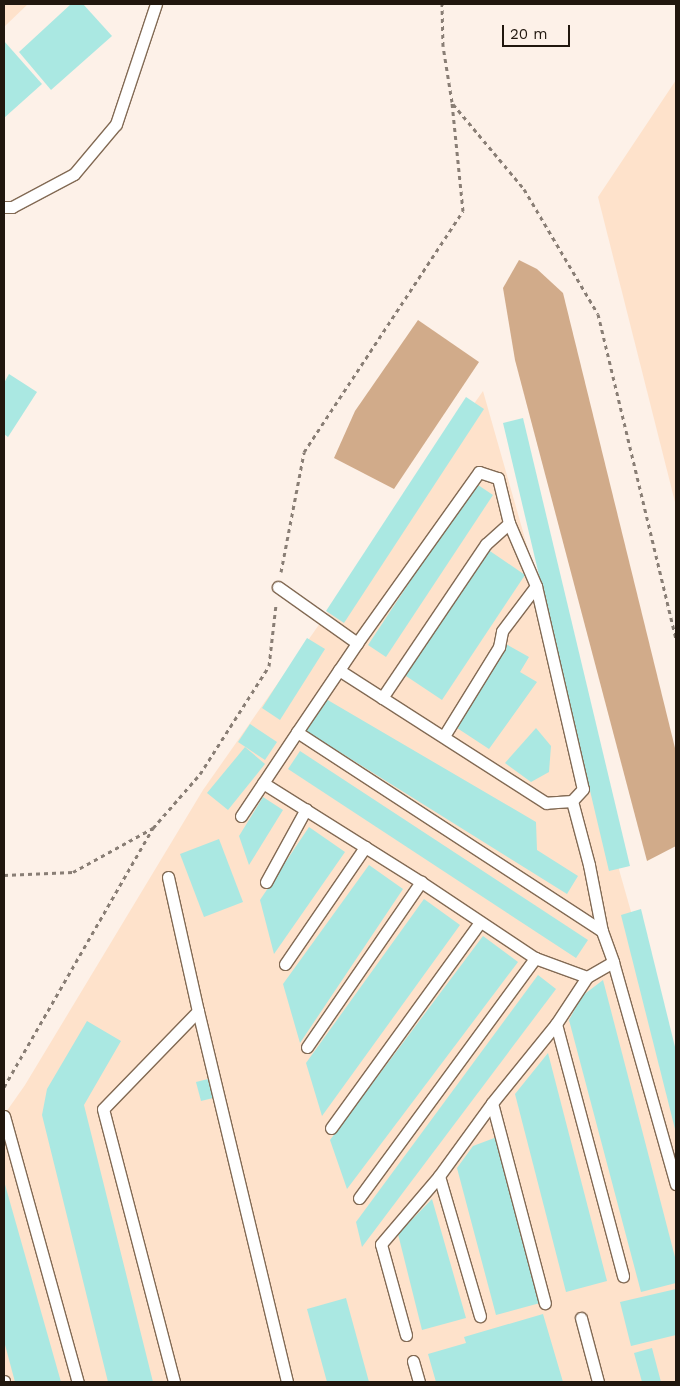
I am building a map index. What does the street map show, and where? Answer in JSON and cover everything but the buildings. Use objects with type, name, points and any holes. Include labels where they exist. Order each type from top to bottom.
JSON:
[{"type":"lane","points":[[4,207],[12,207],[74,174],[116,124],[156,4]]},
{"type":"lane","points":[[241,816],[339,670],[479,472],[498,478],[509,523],[536,586],[583,789],[572,802],[546,803],[339,670]]},
{"type":"lane","points":[[382,698],[486,544],[509,523]]},
{"type":"lane","points":[[444,736],[499,647],[502,630],[536,586]]},
{"type":"lane","points":[[278,588],[357,644]]},
{"type":"lane","points":[[298,732],[602,930]]},
{"type":"lane","points":[[263,783],[422,882],[535,958],[587,977]]},
{"type":"lane","points":[[572,802],[589,865],[602,930],[613,962],[676,1184]]},
{"type":"lane","points":[[266,882],[306,809]]},
{"type":"lane","points":[[285,964],[365,847]]},
{"type":"lane","points":[[168,877],[198,1011],[287,1382]]},
{"type":"lane","points":[[307,1047],[422,882]]},
{"type":"lane","points":[[331,1128],[480,922]]},
{"type":"lane","points":[[359,1198],[535,958]]},
{"type":"lane","points":[[406,1335],[381,1244],[439,1176],[492,1103],[556,1024],[587,977],[613,962]]},
{"type":"lane","points":[[174,1382],[103,1110],[198,1011]]},
{"type":"lane","points":[[556,1024],[624,1276]]},
{"type":"lane","points":[[492,1103],[545,1303]]},
{"type":"lane","points":[[4,1116],[78,1382]]},
{"type":"lane","points":[[439,1176],[480,1316]]},
{"type":"lane","points":[[581,1318],[598,1382]]},
{"type":"lane","points":[[413,1361],[419,1382]]},
{"type":"path","points":[[4,1087],[154,828],[200,774],[269,666],[278,588],[304,452],[463,211],[452,102],[443,46],[442,4]]},
{"type":"path","points":[[452,102],[524,189],[598,314],[676,638]]},
{"type":"path","points":[[4,875],[73,872],[154,828]]},
{"type":"shaded area","points":[[4,4],[28,4],[4,27]]},
{"type":"shaded area","points":[[676,80],[676,506],[598,197]]},
{"type":"shaded area","points":[[519,260],[537,269],[563,293],[676,752],[676,846],[647,861],[515,360],[503,288]]},
{"type":"shaded area","points":[[418,320],[479,362],[394,489],[334,458],[355,411]]},
{"type":"shaded area","points":[[483,391],[676,1070],[676,1382],[4,1382],[4,1115],[25,1085],[203,790]]}]
